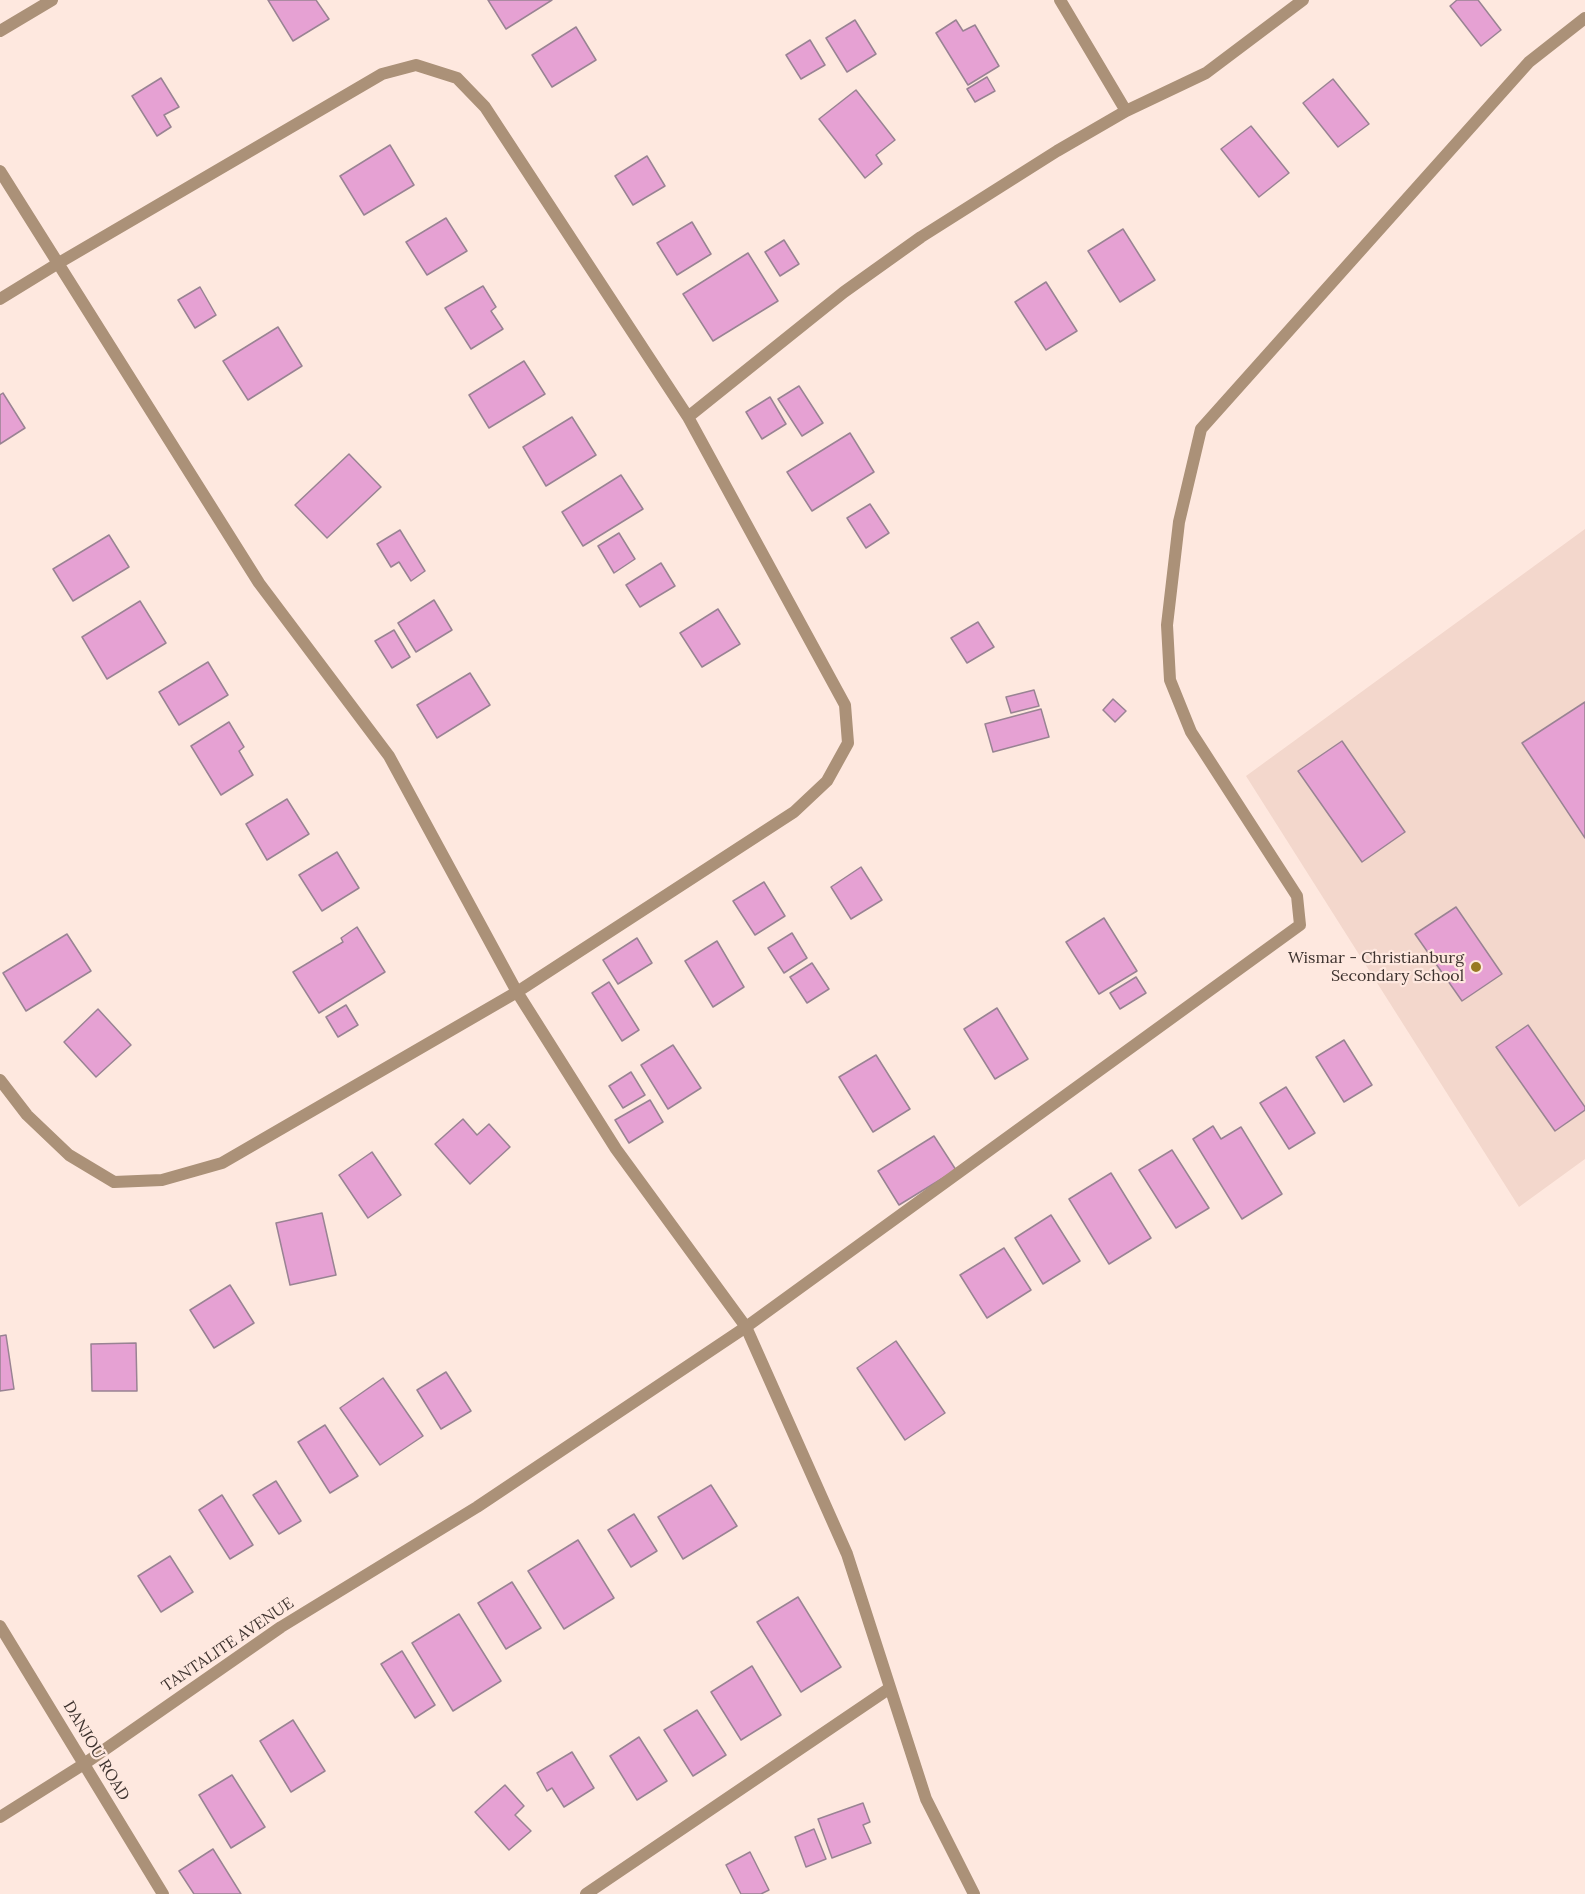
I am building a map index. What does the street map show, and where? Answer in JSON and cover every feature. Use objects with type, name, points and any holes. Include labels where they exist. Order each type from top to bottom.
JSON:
[{"type":"street","points":[[0,31],[52,0]]},
{"type":"street","points":[[1060,0],[1125,111]]},
{"type":"street","points":[[688,417],[844,292],[921,237],[1056,151],[1125,111],[1206,73],[1303,0]]},
{"type":"street","name":"TANTALITE AVENUE","points":[[0,1817],[84,1764],[281,1627],[477,1507],[746,1327],[1300,925],[1298,896],[1191,732],[1170,680],[1167,625],[1179,522],[1201,429],[1529,62],[1585,18]]},
{"type":"street","points":[[0,300],[57,264],[382,74],[416,65],[457,78],[485,107],[688,417],[845,705],[849,742],[827,781],[794,812],[517,992],[222,1163],[162,1180],[114,1182],[69,1155],[27,1115],[0,1080]]},
{"type":"street","points":[[0,171],[259,583],[388,756],[517,992],[616,1149],[746,1327],[847,1554],[926,1799],[974,1894]]},
{"type":"street","name":"DANJOU ROAD","points":[[0,1626],[163,1894]]},
{"type":"street","points":[[586,1894],[890,1688]]},
{"type":"shaded area","name":"Wismar - Christianburg Secondary School","points":[[1585,529],[1585,1159],[1519,1207],[1246,776]]},
{"type":"building","points":[[268,0],[316,0],[329,19],[293,41]]},
{"type":"building","points":[[488,0],[552,0],[506,29]]},
{"type":"building","points":[[1457,0],[1478,0],[1501,30],[1481,46],[1450,6]]},
{"type":"building","points":[[855,20],[876,54],[847,72],[826,38]]},
{"type":"building","points":[[956,20],[963,31],[975,25],[999,66],[968,85],[936,33]]},
{"type":"building","points":[[576,27],[596,60],[552,87],[532,55]]},
{"type":"building","points":[[810,40],[825,65],[801,79],[786,55]]},
{"type":"building","points":[[987,77],[995,91],[975,102],[967,89]]},
{"type":"building","points":[[161,78],[179,107],[164,115],[171,127],[157,136],[132,96]]},
{"type":"building","points":[[1333,79],[1369,124],[1338,147],[1303,103]]},
{"type":"building","points":[[856,90],[895,140],[876,155],[882,164],[865,178],[819,119]]},
{"type":"building","points":[[1251,126],[1289,173],[1259,197],[1221,149]]},
{"type":"building","points":[[390,145],[414,185],[364,215],[340,176]]},
{"type":"building","points":[[647,156],[665,186],[633,205],[615,176]]},
{"type":"building","points":[[446,218],[467,251],[427,275],[406,242]]},
{"type":"building","points":[[692,222],[711,254],[677,275],[657,243]]},
{"type":"building","points":[[1123,229],[1155,280],[1120,302],[1088,251]]},
{"type":"building","points":[[784,240],[799,264],[780,276],[765,252]]},
{"type":"building","points":[[748,253],[778,301],[713,341],[683,294]]},
{"type":"building","points":[[1046,282],[1077,331],[1046,350],[1015,302]]},
{"type":"building","points":[[483,286],[496,307],[491,311],[503,329],[471,349],[445,308]]},
{"type":"building","points":[[200,287],[216,315],[195,328],[178,300]]},
{"type":"building","points":[[278,327],[302,366],[248,400],[223,361]]},
{"type":"building","points":[[524,361],[545,394],[489,428],[469,395]]},
{"type":"building","points":[[799,386],[823,423],[802,436],[778,399]]},
{"type":"building","points":[[3,393],[25,428],[0,444],[0,395]]},
{"type":"building","points":[[770,397],[786,424],[762,439],[746,412]]},
{"type":"building","points":[[572,417],[596,455],[546,486],[523,447]]},
{"type":"building","points":[[850,433],[874,472],[812,511],[787,472]]},
{"type":"building","points":[[349,454],[381,487],[327,538],[295,505]]},
{"type":"building","points":[[621,475],[643,509],[583,546],[562,512]]},
{"type":"building","points":[[870,504],[889,533],[866,548],[847,518]]},
{"type":"building","points":[[400,530],[425,571],[411,581],[399,562],[391,567],[377,544]]},
{"type":"building","points":[[619,533],[635,559],[614,573],[598,546]]},
{"type":"building","points":[[109,535],[129,567],[73,601],[53,569]]},
{"type":"building","points":[[661,563],[675,586],[640,607],[626,585]]},
{"type":"building","points":[[434,600],[452,630],[416,652],[398,623]]},
{"type":"building","points":[[140,601],[166,643],[107,679],[82,637]]},
{"type":"building","points":[[718,609],[740,644],[702,667],[680,633]]},
{"type":"building","points":[[978,622],[994,647],[967,663],[951,638]]},
{"type":"building","points":[[394,630],[410,657],[392,668],[375,641]]},
{"type":"building","points":[[208,662],[228,695],[179,725],[159,692]]},
{"type":"building","points":[[470,673],[490,705],[437,738],[417,705]]},
{"type":"building","points":[[1034,690],[1039,706],[1011,713],[1006,697]]},
{"type":"building","points":[[1113,699],[1126,711],[1115,722],[1103,710]]},
{"type":"building","points":[[1585,702],[1585,838],[1522,743]]},
{"type":"building","points":[[1041,709],[1049,737],[993,752],[985,724]]},
{"type":"building","points":[[229,722],[244,747],[239,751],[253,775],[221,795],[191,746]]},
{"type":"building","points":[[1342,741],[1405,832],[1362,862],[1298,771]]},
{"type":"building","points":[[287,799],[309,834],[267,860],[246,824]]},
{"type":"building","points":[[337,852],[359,888],[322,911],[299,875]]},
{"type":"building","points":[[861,867],[882,900],[851,919],[831,887]]},
{"type":"building","points":[[764,882],[785,916],[755,935],[733,901]]},
{"type":"building","points":[[1456,907],[1502,974],[1462,1001],[1415,934]]},
{"type":"building","points":[[1104,918],[1137,971],[1099,994],[1066,942]]},
{"type":"building","points":[[357,927],[385,972],[319,1013],[293,972],[343,942],[341,938]]},
{"type":"building","points":[[792,933],[807,958],[784,973],[768,948]]},
{"type":"building","points":[[67,934],[91,971],[26,1011],[3,973]]},
{"type":"building","points":[[637,938],[652,963],[618,984],[603,960]]},
{"type":"building","points":[[717,941],[744,987],[713,1007],[685,961]]},
{"type":"building","points":[[812,963],[829,989],[807,1003],[790,977]]},
{"type":"building","points":[[1136,977],[1146,993],[1120,1009],[1110,993]]},
{"type":"building","points":[[609,982],[639,1030],[622,1041],[592,993]]},
{"type":"building","points":[[346,1005],[358,1025],[338,1037],[326,1017]]},
{"type":"building","points":[[997,1008],[1028,1059],[995,1079],[964,1029]]},
{"type":"building","points":[[98,1009],[131,1045],[96,1077],[64,1042]]},
{"type":"building","points":[[1528,1025],[1585,1107],[1585,1110],[1555,1131],[1496,1047]]},
{"type":"building","points":[[1344,1040],[1372,1085],[1344,1102],[1316,1057]]},
{"type":"building","points":[[673,1045],[701,1088],[668,1109],[641,1065]]},
{"type":"building","points":[[876,1055],[910,1109],[873,1132],[839,1077]]},
{"type":"building","points":[[631,1072],[645,1095],[623,1108],[609,1086]]},
{"type":"building","points":[[1286,1087],[1315,1133],[1289,1149],[1260,1103]]},
{"type":"building","points":[[650,1100],[663,1122],[629,1143],[615,1120]]},
{"type":"building","points":[[463,1119],[477,1135],[489,1124],[510,1147],[470,1184],[435,1144]]},
{"type":"building","points":[[1213,1126],[1221,1139],[1241,1127],[1282,1194],[1242,1219],[1193,1139]]},
{"type":"building","points":[[934,1136],[956,1170],[899,1205],[878,1171]]},
{"type":"building","points":[[1172,1150],[1209,1208],[1176,1228],[1139,1170]]},
{"type":"building","points":[[372,1152],[401,1195],[368,1218],[339,1175]]},
{"type":"building","points":[[1111,1173],[1151,1238],[1109,1264],[1069,1199]]},
{"type":"building","points":[[322,1213],[336,1275],[290,1285],[276,1223]]},
{"type":"building","points":[[1051,1215],[1080,1261],[1043,1284],[1015,1238]]},
{"type":"building","points":[[1004,1248],[1031,1290],[987,1318],[960,1275]]},
{"type":"building","points":[[230,1285],[254,1323],[214,1348],[190,1310]]},
{"type":"building","points":[[6,1335],[14,1389],[0,1391],[0,1336]]},
{"type":"building","points":[[896,1341],[945,1413],[905,1440],[857,1368]]},
{"type":"building","points":[[136,1343],[137,1391],[92,1391],[91,1344]]},
{"type":"building","points":[[446,1372],[471,1411],[441,1429],[417,1390]]},
{"type":"building","points":[[383,1378],[423,1436],[380,1465],[340,1408]]},
{"type":"building","points":[[325,1425],[358,1476],[330,1493],[298,1442]]},
{"type":"building","points":[[276,1481],[301,1521],[279,1534],[253,1495]]},
{"type":"building","points":[[711,1485],[737,1526],[683,1559],[658,1517]]},
{"type":"building","points":[[222,1495],[253,1545],[230,1559],[199,1510]]},
{"type":"building","points":[[634,1514],[657,1551],[631,1567],[608,1530]]},
{"type":"building","points":[[578,1540],[614,1598],[564,1629],[528,1571]]},
{"type":"building","points":[[170,1556],[193,1592],[161,1612],[138,1576]]},
{"type":"building","points":[[512,1582],[541,1628],[506,1649],[478,1603]]},
{"type":"building","points":[[798,1597],[841,1667],[801,1692],[757,1622]]},
{"type":"building","points":[[459,1614],[501,1681],[453,1711],[412,1643]]},
{"type":"building","points":[[402,1651],[435,1705],[415,1718],[381,1664]]},
{"type":"building","points":[[752,1666],[781,1715],[741,1740],[711,1692]]},
{"type":"building","points":[[697,1710],[726,1755],[693,1776],[664,1730]]},
{"type":"building","points":[[293,1720],[325,1771],[291,1792],[260,1741]]},
{"type":"building","points":[[639,1737],[667,1781],[637,1800],[610,1756]]},
{"type":"building","points":[[572,1752],[594,1788],[564,1807],[552,1788],[547,1791],[537,1773]]},
{"type":"building","points":[[232,1775],[265,1827],[231,1848],[199,1795]]},
{"type":"building","points":[[505,1785],[524,1806],[515,1815],[531,1831],[509,1850],[475,1812]]},
{"type":"building","points":[[863,1803],[870,1822],[863,1825],[871,1843],[832,1858],[818,1819]]},
{"type":"building","points":[[814,1829],[826,1859],[806,1867],[795,1837]]},
{"type":"building","points":[[213,1849],[241,1894],[194,1894],[179,1871]]},
{"type":"building","points":[[750,1852],[769,1890],[761,1894],[741,1894],[726,1865]]},
{"type":"place","name":"Wismar - Christianburg Secondary School","points":[[1476,967]]}]
